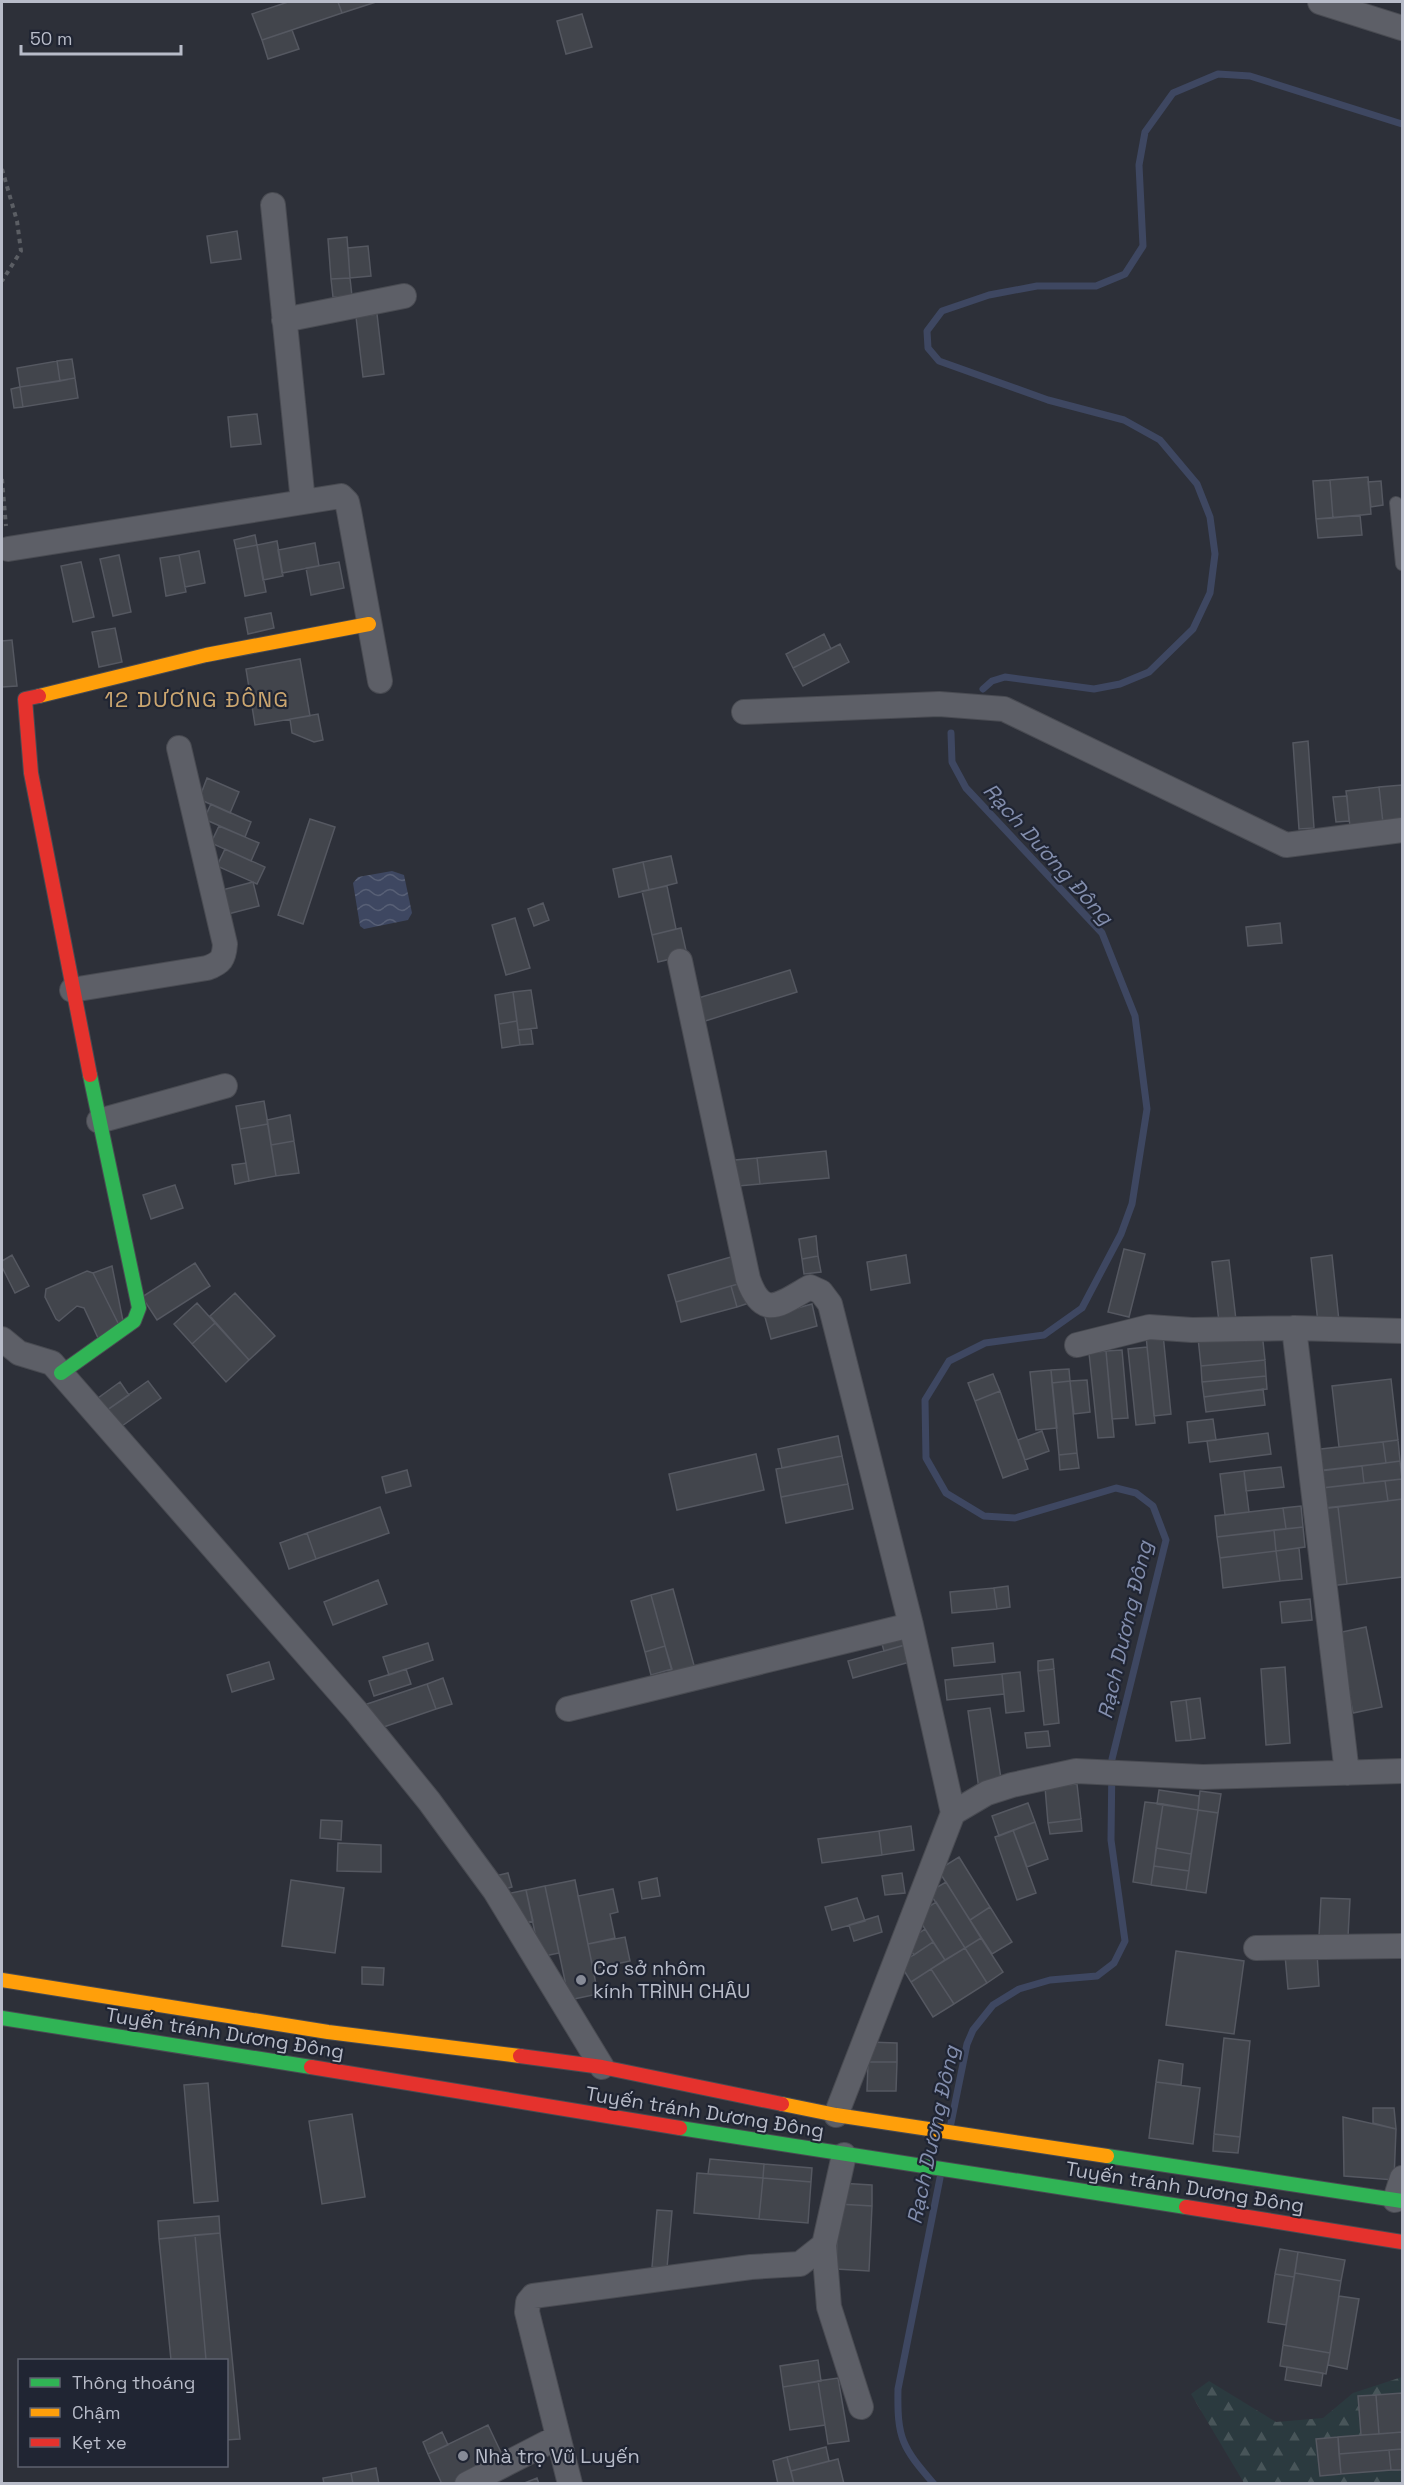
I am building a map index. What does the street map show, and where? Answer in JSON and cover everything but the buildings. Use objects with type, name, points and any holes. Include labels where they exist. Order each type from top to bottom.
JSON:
[{"type":"main road","points":[[61,1373],[134,1321],[139,1308],[72,990],[31,774],[25,699],[206,655],[369,624]]},
{"type":"main road","name":"Tuyến tránh Dương Đông","points":[[2,1980],[328,2032],[602,2067],[836,2115],[1058,2149],[1400,2193]]},
{"type":"main road","name":"Tuyến tránh Dương Đông","points":[[2,2018],[322,2059],[844,2155],[1402,2242]]},
{"type":"main road","points":[[322,2059],[328,2032]]},
{"type":"street","points":[[1320,2],[1402,28]]},
{"type":"street","points":[[273,205],[303,502]]},
{"type":"street","points":[[284,320],[404,296]]},
{"type":"street","points":[[8,549],[341,496],[347,502],[380,681]]},
{"type":"street","points":[[744,712],[939,704],[1004,709],[1286,845],[1402,830]]},
{"type":"street","points":[[72,990],[207,968],[220,963],[224,955],[225,944],[179,748]]},
{"type":"street","points":[[680,961],[748,1279],[754,1295],[760,1303],[769,1307],[779,1305],[810,1287],[821,1292],[830,1304],[910,1626],[953,1813],[836,2115]]},
{"type":"street","points":[[99,1121],[225,1086]]},
{"type":"street","points":[[1077,1345],[1149,1327],[1192,1330],[1294,1328],[1402,1331]]},
{"type":"street","points":[[1294,1328],[1347,1773]]},
{"type":"street","points":[[2,1339],[19,1353],[52,1363],[341,1694],[429,1801],[495,1891],[602,2067]]},
{"type":"street","points":[[568,1709],[910,1626]]},
{"type":"street","points":[[953,1813],[987,1793],[1076,1771],[1214,1777],[1402,1771]]},
{"type":"street","points":[[1256,1948],[1402,1946]]},
{"type":"street","points":[[844,2155],[824,2246],[829,2307],[861,2407]]},
{"type":"street","points":[[570,2484],[526,2312],[533,2295],[751,2267],[800,2264],[824,2246]]},
{"type":"street","points":[[467,2484],[558,2437]]},
{"type":"lane","points":[[1396,503],[1402,564]]},
{"type":"path","points":[[2,169],[17,221],[21,251],[2,281]]},
{"type":"path","points":[[2,479],[8,549]]},
{"type":"green space","points":[[1402,2377],[1402,2483],[1244,2483],[1191,2394],[1209,2381],[1276,2422],[1323,2418],[1353,2393]]},
{"type":"water","points":[[392,871],[404,875],[412,913],[408,920],[364,929],[360,926],[353,883],[358,877]]},
{"type":"waterway","name":"Rạch Dương Đông","points":[[983,689],[992,681],[1005,677],[1094,689],[1120,684],[1149,672],[1193,629],[1210,593],[1215,554],[1210,517],[1197,484],[1160,440],[1124,420],[1048,400],[939,361],[928,348],[927,331],[942,311],[989,295],[1037,286],[1096,286],[1125,274],[1143,246],[1139,165],[1145,132],[1173,93],[1218,74],[1250,76],[1402,124]]},
{"type":"waterway","name":"Rạch Dương Đông","points":[[951,733],[952,762],[966,788],[1102,933],[1135,1016],[1147,1109],[1132,1204],[1121,1234],[1082,1308],[1044,1335],[985,1343],[949,1361],[925,1400],[926,1458],[946,1493],[984,1516],[1015,1518],[1116,1488],[1136,1493],[1153,1506],[1166,1540],[1112,1759],[1111,1840],[1125,1941],[1114,1963],[1097,1976],[1050,1980],[1019,1989],[993,2005],[973,2030],[967,2044],[951,2123]]},
{"type":"waterway","name":"Rạch Dương Đông","points":[[934,2484],[908,2451],[904,2441],[899,2420],[898,2389],[940,2178]]},
{"type":"traffic: fast","points":[[61,1373],[134,1321],[139,1308],[90,1075]]},
{"type":"traffic: fast","points":[[2,2018],[311,2067]]},
{"type":"traffic: fast","points":[[680,2128],[1186,2207]]},
{"type":"traffic: fast","points":[[1107,2156],[1402,2201]]},
{"type":"traffic: slow","points":[[39,696],[206,655],[369,624]]},
{"type":"traffic: slow","points":[[2,1980],[328,2032],[520,2056]]},
{"type":"traffic: slow","points":[[782,2104],[836,2115],[1107,2156]]},
{"type":"traffic: jam","points":[[39,696],[25,699],[31,773],[90,1075]]},
{"type":"traffic: jam","points":[[520,2056],[602,2067],[782,2104]]},
{"type":"traffic: jam","points":[[311,2067],[680,2128]]},
{"type":"traffic: jam","points":[[1186,2207],[1402,2242]]},
{"type":"place","name":"Cơ sở nhôm kính TRÌNH CHÂU","points":[[581,1980]]},
{"type":"place","name":"Nhà trọ Vũ Luyến","points":[[463,2456]]},
{"type":"district","name":"12 DƯƠNG ĐÔNG","points":[[197,699]]}]
